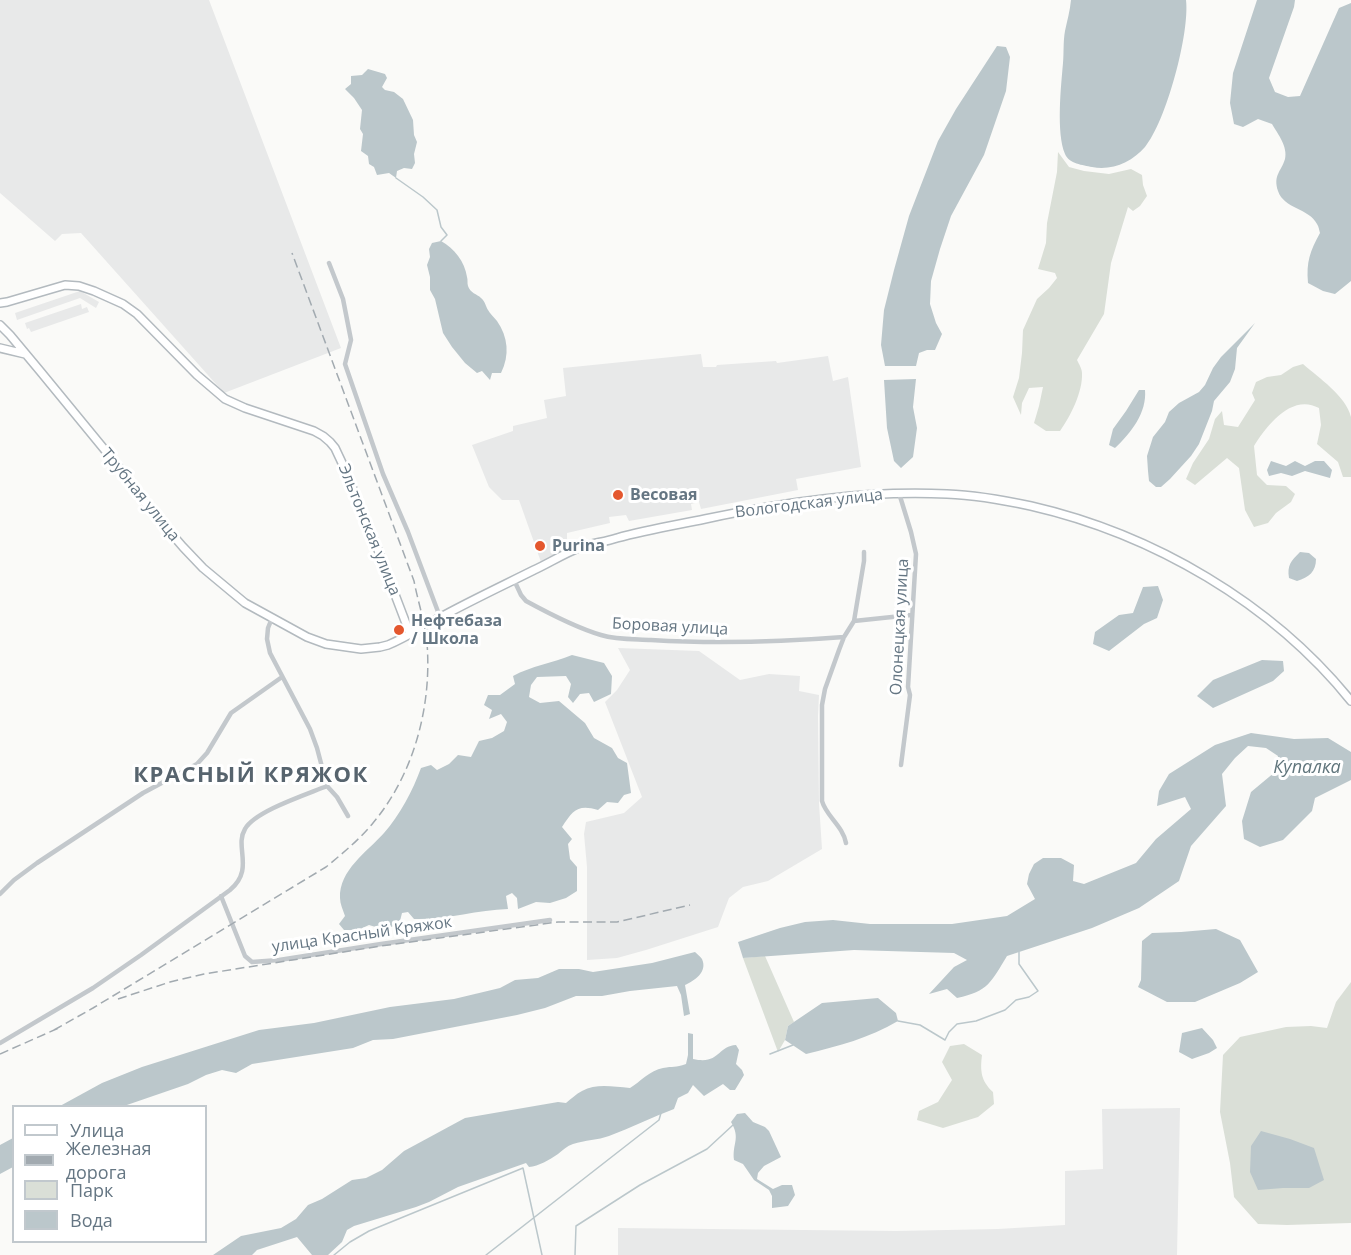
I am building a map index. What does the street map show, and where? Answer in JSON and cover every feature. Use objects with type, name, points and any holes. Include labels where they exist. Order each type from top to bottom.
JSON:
[{"type":"main road","name":"Эльтонская улица","points":[[4,302],[65,285],[79,286],[94,291],[123,304],[137,314],[197,375],[225,399],[323,436],[335,448],[354,489],[410,634]]},
{"type":"main road","points":[[0,309],[4,302]]},
{"type":"main road","name":"Трубная улица","points":[[0,325],[10,334],[118,466],[144,502],[183,547],[203,568],[245,603],[316,641],[335,646],[354,649],[380,648],[410,634]]},
{"type":"main road","points":[[0,348],[25,354]]},
{"type":"main road","name":"Вологодская улица","points":[[410,634],[579,548],[625,536],[731,513],[847,495],[948,494],[1004,501],[1052,511],[1137,540],[1192,568],[1257,612],[1292,639],[1350,697]]},
{"type":"street","name":"Эльтонская улица","points":[[329,263],[343,299],[351,340],[345,364],[383,474],[440,617]]},
{"type":"street","name":"Олонецкая улица","points":[[899,493],[916,554],[911,615],[908,687],[910,695],[901,765]]},
{"type":"street","points":[[846,843],[844,834],[822,801],[821,718],[825,689],[844,637],[854,621],[864,552]]},
{"type":"street","name":"Боровая улица","points":[[514,580],[526,601],[603,636],[715,642],[783,642],[844,637]]},
{"type":"street","points":[[854,621],[911,615]]},
{"type":"street","points":[[272,618],[268,628],[268,648],[314,739],[327,786],[337,797],[348,816]]},
{"type":"street","points":[[0,894],[14,880],[143,793],[197,765],[231,714],[282,677]]},
{"type":"street","points":[[0,1043],[93,988],[237,884],[241,877],[243,834],[250,822],[327,786]]},
{"type":"street","name":"улица Красный Кряжок","points":[[221,896],[245,956],[257,963],[550,920]]},
{"type":"shaded area","points":[[0,0],[209,0],[341,348],[224,393],[81,233],[62,234],[55,241],[0,193]]},
{"type":"shaded area","points":[[80,291],[99,302],[96,308],[80,298],[17,320],[15,313]]},
{"type":"shaded area","points":[[81,304],[82,309],[87,307],[89,312],[31,332],[29,328],[27,329],[25,323]]},
{"type":"shaded area","points":[[701,354],[703,367],[776,361],[777,363],[828,356],[833,381],[848,377],[861,467],[796,479],[798,490],[701,509],[699,502],[691,504],[692,510],[629,521],[626,515],[609,517],[610,523],[567,533],[567,539],[571,545],[541,562],[519,500],[502,500],[489,487],[472,445],[513,431],[513,426],[547,418],[544,400],[566,396],[563,368]]},
{"type":"shaded area","points":[[618,648],[699,651],[740,680],[769,674],[800,676],[799,691],[819,695],[819,803],[822,849],[768,881],[743,887],[729,898],[718,927],[617,958],[587,960],[587,867],[584,834],[586,822],[624,813],[642,797],[605,702],[617,690],[630,670]]},
{"type":"shaded area","points":[[1180,1108],[1177,1255],[618,1255],[618,1228],[896,1231],[1065,1225],[1065,1171],[1103,1169],[1102,1109]]},
{"type":"green space","points":[[1058,152],[1069,167],[1084,171],[1109,174],[1131,169],[1142,175],[1147,196],[1133,211],[1128,207],[1111,263],[1104,314],[1077,360],[1082,370],[1082,380],[1075,404],[1060,431],[1046,431],[1034,423],[1043,387],[1029,388],[1022,403],[1021,415],[1013,397],[1019,378],[1023,330],[1037,299],[1057,278],[1055,273],[1038,269],[1046,243]]},
{"type":"green space","points":[[1303,364],[1331,388],[1348,409],[1351,417],[1351,477],[1343,477],[1338,462],[1317,444],[1321,425],[1319,408],[1309,404],[1290,408],[1273,421],[1254,446],[1257,475],[1267,485],[1286,486],[1295,494],[1291,502],[1276,513],[1268,523],[1254,527],[1245,510],[1239,468],[1227,458],[1195,485],[1186,479],[1193,463],[1209,439],[1215,419],[1222,411],[1224,425],[1238,427],[1255,400],[1252,393],[1256,382],[1267,377],[1281,375]]},
{"type":"green space","points":[[765,956],[794,1022],[788,1026],[785,1040],[778,1052],[743,958]]},
{"type":"green space","points":[[1351,982],[1351,1223],[1258,1224],[1234,1197],[1220,1112],[1223,1055],[1240,1037],[1286,1027],[1327,1028],[1336,1002]]},
{"type":"green space","points":[[964,1044],[982,1055],[982,1075],[993,1092],[994,1104],[978,1117],[943,1128],[917,1120],[919,1111],[938,1102],[952,1080],[942,1062],[950,1046]]},
{"type":"water","points":[[1071,0],[1186,0],[1180,54],[1161,118],[1145,147],[1128,161],[1107,168],[1073,162],[1065,154],[1062,145],[1060,96],[1064,35]]},
{"type":"water","points":[[1257,0],[1295,0],[1269,78],[1275,92],[1288,97],[1300,96],[1339,8],[1351,3],[1351,281],[1335,294],[1308,283],[1310,257],[1320,233],[1313,219],[1286,202],[1278,191],[1277,177],[1286,154],[1277,132],[1272,124],[1258,119],[1243,127],[1234,124],[1230,103],[1233,73]]},
{"type":"water","points":[[997,46],[1006,47],[1010,57],[1006,91],[984,155],[951,216],[931,281],[930,304],[942,334],[935,350],[919,353],[916,366],[885,366],[881,345],[884,310],[909,216],[938,141]]},
{"type":"water","points":[[368,69],[385,74],[387,78],[382,87],[403,99],[413,120],[417,142],[414,154],[415,163],[412,169],[404,168],[397,171],[396,178],[389,173],[377,175],[374,167],[369,164],[368,156],[361,151],[362,110],[345,89],[351,84],[351,76],[362,75]]},
{"type":"water","points":[[441,241],[458,256],[466,271],[469,288],[484,301],[504,333],[506,360],[501,373],[492,373],[490,380],[482,371],[477,373],[465,363],[443,333],[435,299],[430,290],[427,265],[432,243]]},
{"type":"water","points":[[1255,323],[1237,348],[1235,369],[1230,382],[1214,401],[1199,444],[1170,479],[1161,487],[1156,487],[1149,481],[1147,456],[1153,437],[1165,422],[1169,412],[1179,403],[1199,392],[1221,357]]},
{"type":"water","points":[[916,379],[913,407],[917,428],[913,457],[901,468],[894,461],[887,428],[884,380]]},
{"type":"water","points":[[1139,390],[1145,390],[1141,415],[1127,436],[1115,448],[1109,445],[1113,429]]},
{"type":"water","points":[[1271,461],[1286,466],[1295,461],[1305,466],[1315,461],[1324,461],[1332,470],[1330,478],[1305,471],[1292,476],[1281,473],[1269,476],[1267,470]]},
{"type":"water","points":[[1300,552],[1309,553],[1316,559],[1316,564],[1311,573],[1297,581],[1289,578],[1289,566]]},
{"type":"water","points":[[1158,586],[1163,600],[1157,618],[1144,624],[1109,651],[1093,644],[1095,632],[1119,615],[1133,613],[1143,587]]},
{"type":"water","points":[[572,655],[604,663],[612,676],[611,694],[594,702],[589,693],[580,694],[573,703],[568,697],[571,684],[566,676],[537,677],[531,685],[529,697],[540,703],[559,701],[585,723],[594,738],[612,748],[618,758],[627,763],[631,793],[624,795],[618,803],[607,802],[598,810],[581,808],[569,816],[562,827],[572,839],[568,844],[570,859],[577,867],[577,891],[566,898],[550,903],[536,902],[518,909],[517,898],[512,893],[506,896],[508,909],[426,919],[414,919],[408,912],[402,913],[399,925],[382,929],[369,925],[358,930],[344,930],[339,924],[345,916],[340,898],[344,879],[355,862],[384,833],[395,818],[421,768],[431,765],[437,770],[449,764],[458,755],[471,757],[479,741],[492,738],[504,731],[507,722],[501,714],[489,719],[492,710],[484,705],[488,695],[500,695],[515,684],[513,676]]},
{"type":"water","points":[[1262,660],[1283,661],[1284,671],[1273,681],[1213,708],[1197,696],[1213,680]]},
{"type":"water","name":"Купалка","points":[[1251,733],[1294,739],[1328,738],[1351,752],[1351,780],[1315,798],[1312,811],[1283,840],[1260,847],[1244,839],[1242,821],[1251,792],[1275,772],[1278,756],[1266,748],[1248,746],[1222,774],[1226,806],[1191,846],[1179,881],[1139,908],[1092,928],[1007,956],[993,979],[976,992],[957,998],[947,989],[929,994],[954,967],[967,960],[954,953],[854,950],[743,958],[738,942],[805,922],[833,920],[870,924],[952,924],[1007,916],[1035,899],[1027,884],[1034,864],[1043,858],[1061,858],[1074,865],[1073,881],[1084,884],[1136,863],[1156,839],[1191,809],[1185,797],[1157,806],[1159,791],[1169,774],[1215,745]]},
{"type":"water","points":[[1216,929],[1240,940],[1258,972],[1240,983],[1195,1002],[1167,1002],[1138,987],[1141,980],[1142,941],[1152,933]]},
{"type":"water","points":[[695,952],[702,959],[702,972],[685,985],[690,1014],[684,1016],[681,995],[677,986],[602,996],[576,996],[545,1008],[517,1015],[393,1039],[373,1040],[353,1048],[252,1064],[236,1073],[222,1070],[127,1105],[62,1105],[102,1083],[142,1067],[259,1030],[314,1023],[390,1007],[454,999],[500,988],[515,980],[538,978],[559,969],[593,972],[652,963]]},
{"type":"water","points":[[878,998],[896,1013],[898,1021],[854,1041],[806,1054],[785,1040],[788,1026],[822,1003]]},
{"type":"water","points":[[1202,1028],[1217,1048],[1192,1059],[1179,1052],[1182,1033]]},
{"type":"water","points":[[688,1033],[693,1034],[693,1059],[708,1059],[725,1048],[736,1045],[739,1050],[736,1064],[744,1075],[735,1090],[730,1090],[723,1084],[704,1096],[693,1085],[688,1093],[678,1098],[674,1109],[625,1130],[571,1145],[536,1165],[529,1167],[526,1163],[458,1187],[416,1207],[354,1226],[347,1230],[342,1242],[328,1255],[312,1255],[297,1237],[257,1250],[252,1255],[213,1255],[241,1236],[281,1228],[296,1219],[308,1205],[352,1180],[366,1178],[382,1170],[404,1151],[465,1118],[558,1102],[566,1103],[580,1092],[593,1087],[630,1088],[658,1069],[686,1064]]},
{"type":"water","points":[[745,1113],[753,1122],[769,1131],[781,1157],[764,1166],[758,1173],[757,1179],[773,1189],[782,1185],[792,1185],[795,1195],[788,1206],[772,1208],[772,1196],[769,1190],[754,1180],[743,1164],[734,1160],[736,1137],[731,1122],[737,1114]]},
{"type":"water","points":[[1261,1131],[1314,1148],[1324,1180],[1309,1188],[1258,1190],[1250,1172],[1251,1146]]},
{"type":"water","points":[[12,1139],[12,1168],[0,1174],[0,1145]]},
{"type":"waterway","points":[[396,178],[437,210],[441,227],[447,235],[441,241]]},
{"type":"waterway","points":[[898,1021],[920,1025],[945,1040],[957,1024],[976,1021],[1005,1010],[1016,1000],[1029,997],[1038,991],[1019,964],[1019,952]]},
{"type":"waterway","points":[[770,1054],[793,1045]]},
{"type":"waterway","points":[[486,1255],[659,1120],[661,1113]]},
{"type":"waterway","points":[[575,1255],[576,1226],[640,1185],[707,1149],[733,1125]]},
{"type":"waterway","points":[[334,1255],[369,1231],[523,1168],[542,1255]]},
{"type":"railway","points":[[54,1030],[326,867],[362,835],[387,804],[399,783],[417,738],[423,715],[428,667],[426,635],[414,581],[292,253]]},
{"type":"railway","points":[[118,999],[170,982],[204,974],[381,946],[558,922],[617,922],[690,905]]},
{"type":"railway","points":[[0,1054],[61,1027]]},
{"type":"place","name":"Весовая","points":[[618,495]]},
{"type":"place","name":"Purina","points":[[540,546]]},
{"type":"place","name":"Нефтебаза / Школа","points":[[399,630]]},
{"type":"district","name":"КРАСНЫЙ КРЯЖОК","points":[[251,776]]}]
